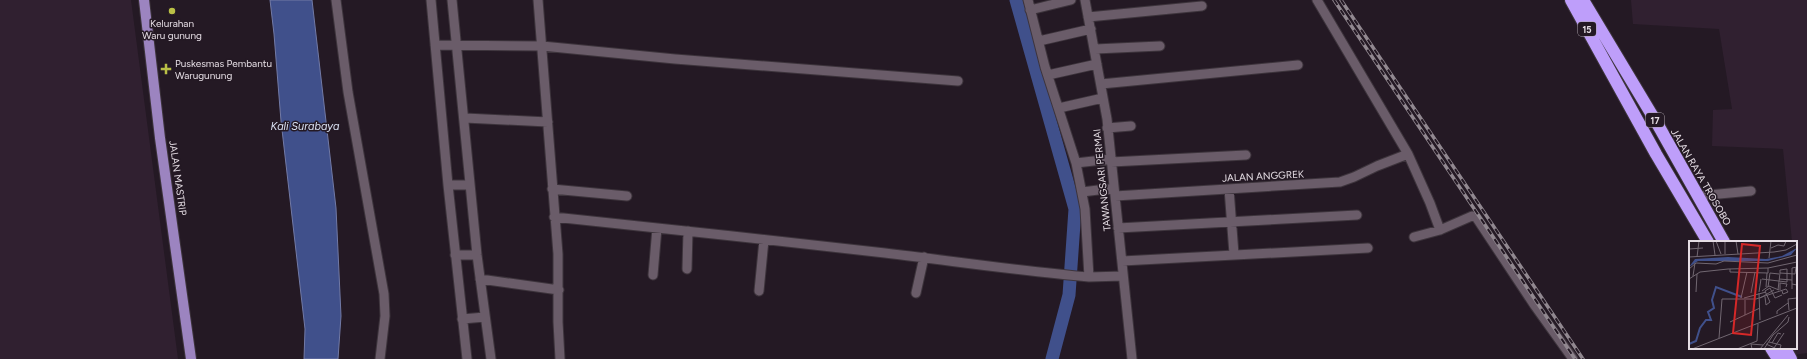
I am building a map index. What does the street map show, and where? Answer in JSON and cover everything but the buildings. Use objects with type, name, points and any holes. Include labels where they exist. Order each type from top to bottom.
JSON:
[{"type":"highway","name":"15","points":[[1571,0],[1603,58]]},
{"type":"highway","name":"JALAN RAYA TROSOBO","points":[[1583,0],[1685,172],[1723,241]]},
{"type":"highway","name":"17","points":[[1603,58],[1707,241]]},
{"type":"highway","points":[[1663,165],[1669,162],[1675,155]]},
{"type":"highway","points":[[1672,181],[1679,174],[1685,172]]},
{"type":"highway","points":[[1773,349],[1778,359]]},
{"type":"highway","points":[[1786,349],[1791,359]]},
{"type":"main road","name":"JALAN MASTRIP","points":[[144,0],[160,138],[191,359]]},
{"type":"street","points":[[336,0],[348,92],[384,294],[385,316],[380,359]]},
{"type":"street","points":[[431,0],[467,359]]},
{"type":"street","points":[[452,0],[455,45],[464,118],[468,185],[475,255],[480,279],[483,318],[491,359]]},
{"type":"street","points":[[538,0],[558,254],[558,322],[560,359]]},
{"type":"street","points":[[1028,0],[1048,75],[1076,162],[1085,209],[1086,277]]},
{"type":"street","points":[[1030,10],[1071,0]]},
{"type":"street","name":"TAWANGSARI PERMAI","points":[[1085,0],[1101,84],[1107,128],[1132,359]]},
{"type":"street","points":[[1317,0],[1408,154],[1430,203],[1440,230]]},
{"type":"street","points":[[1088,17],[1202,6]]},
{"type":"street","points":[[1039,41],[1091,29]]},
{"type":"street","points":[[436,45],[542,46],[683,60],[958,81]]},
{"type":"street","points":[[1095,50],[1160,46]]},
{"type":"street","points":[[1048,75],[1097,64]]},
{"type":"street","points":[[1101,84],[1298,65]]},
{"type":"street","points":[[1058,108],[1103,98]]},
{"type":"street","points":[[464,118],[548,122]]},
{"type":"street","points":[[1107,128],[1131,126]]},
{"type":"street","name":"JALAN ANGGREK","points":[[1082,192],[1229,189],[1340,182],[1408,154]]},
{"type":"street","points":[[1076,162],[1246,155]]},
{"type":"street","points":[[449,185],[468,185]]},
{"type":"street","points":[[552,189],[627,196]]},
{"type":"street","points":[[1229,189],[1234,254]]},
{"type":"street","points":[[1698,196],[1751,191]]},
{"type":"street","points":[[1118,228],[1357,215]]},
{"type":"street","points":[[1414,237],[1440,230],[1472,216],[1476,217],[1535,306],[1573,359]]},
{"type":"street","points":[[554,217],[924,257],[976,266],[1086,277],[1123,276]]},
{"type":"street","points":[[653,275],[658,228]]},
{"type":"street","points":[[686,269],[688,231]]},
{"type":"street","points":[[759,291],[764,240]]},
{"type":"street","points":[[1122,261],[1368,248]]},
{"type":"street","points":[[456,255],[475,255]]},
{"type":"street","points":[[916,293],[924,257]]},
{"type":"street","points":[[480,279],[558,290]]},
{"type":"street","points":[[463,319],[483,318]]},
{"type":"shaded area","points":[[0,0],[131,0],[178,359],[0,359]]},
{"type":"shaded area","points":[[1631,0],[1807,0],[1807,353],[1793,355],[1790,349],[1797,349],[1797,241],[1792,241],[1783,149],[1712,146],[1713,110],[1732,109],[1719,29],[1633,24]]},
{"type":"water","name":"Kali Surabaya","points":[[270,0],[312,0],[336,208],[341,316],[338,359],[304,359],[305,329],[281,121]]},
{"type":"waterway","points":[[1016,0],[1075,209],[1069,295],[1052,359]]},
{"type":"railway","points":[[1334,0],[1575,359]]},
{"type":"railway","points":[[1341,0],[1583,359]]},
{"type":"place","name":"Kelurahan Waru gunung","points":[[172,11]]},
{"type":"place","name":"Puskesmas Pembantu Warugunung","points":[[166,69]]}]
